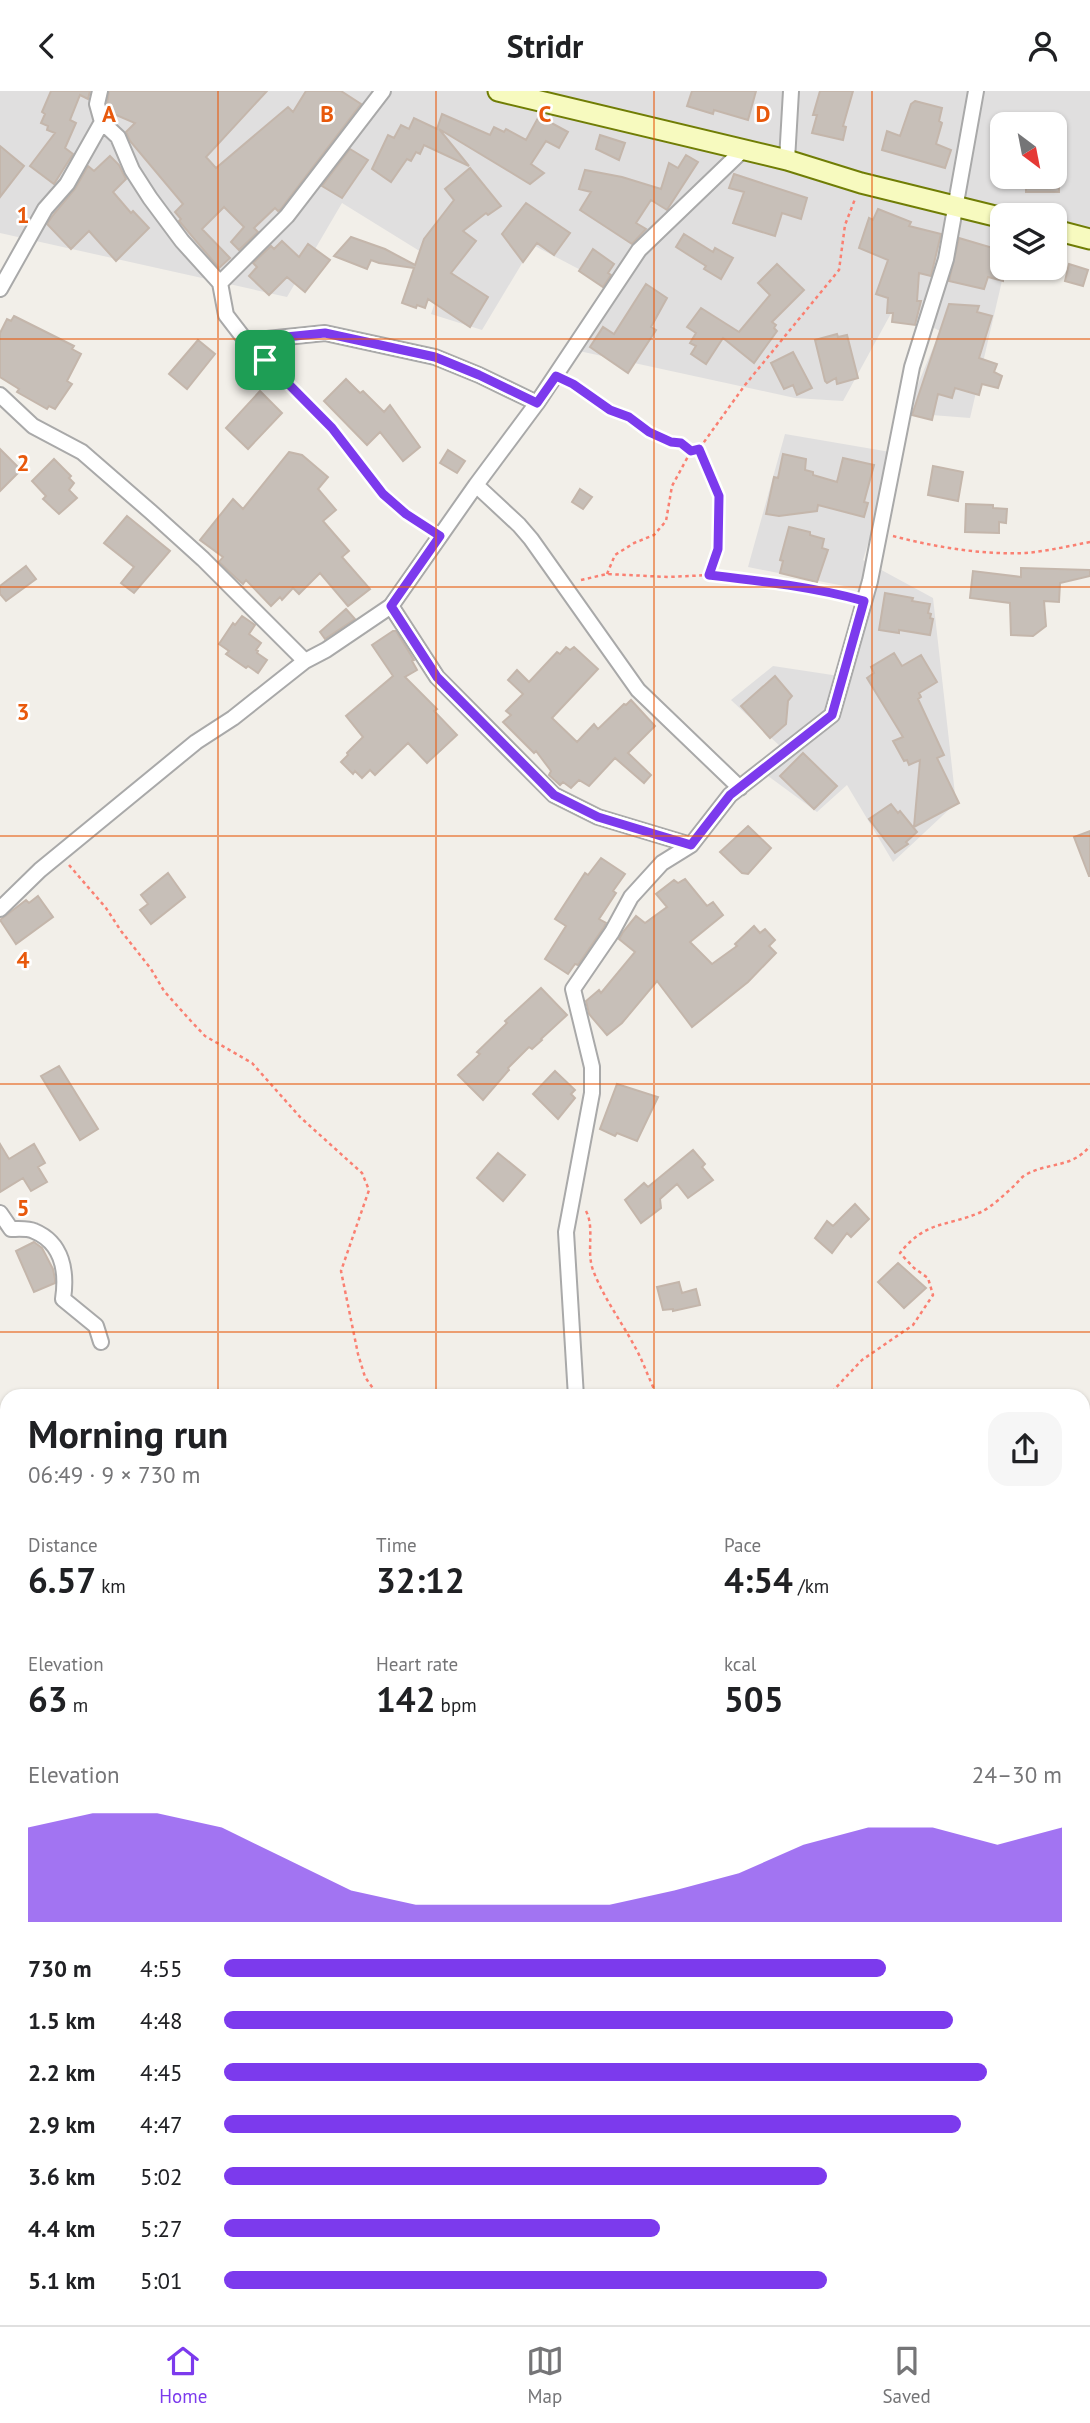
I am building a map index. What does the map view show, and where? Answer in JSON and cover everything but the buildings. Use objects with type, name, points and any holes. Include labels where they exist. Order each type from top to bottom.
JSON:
[{"type":"main road","points":[[498,91],[787,160],[861,183],[990,215]]},
{"type":"main road","points":[[1067,233],[1090,239]]},
{"type":"street","points":[[100,91],[97,104],[102,122],[118,137],[132,170],[150,198],[220,283],[226,315],[246,341],[325,333],[435,357],[537,403]]},
{"type":"street","points":[[220,283],[287,216],[383,91]]},
{"type":"street","points":[[787,160],[791,91]]},
{"type":"street","points":[[576,1389],[566,1232],[593,1093],[592,1067],[573,989],[612,932],[631,897],[662,863],[691,845],[730,795],[832,715],[864,601],[912,367],[946,260],[976,91]]},
{"type":"street","points":[[0,289],[44,209],[67,184],[102,122]]},
{"type":"street","points":[[0,909],[40,870],[196,742],[233,719],[304,661],[326,650],[391,606],[556,376],[639,250],[743,150]]},
{"type":"street","points":[[0,395],[33,426],[82,452],[152,512],[204,559],[304,661]]},
{"type":"street","points":[[476,485],[519,525],[638,690],[740,788]]},
{"type":"street","points":[[391,606],[437,677],[554,795],[598,817],[691,845]]},
{"type":"street","points":[[0,1213],[11,1229],[33,1230],[51,1243],[64,1261],[66,1281],[63,1299],[96,1326],[101,1342]]},
{"type":"path","points":[[607,574],[615,555],[654,535],[666,521],[672,486],[691,451],[699,449],[745,385],[838,270],[845,225],[861,183]]},
{"type":"path","points":[[246,341],[332,428],[383,494],[406,514],[440,536]]},
{"type":"path","points":[[556,376],[573,384],[610,410],[629,417],[649,432],[671,442],[681,443],[691,451]]},
{"type":"path","points":[[699,449],[719,496],[718,549],[709,575]]},
{"type":"path","points":[[879,532],[924,543],[997,553],[1046,551],[1090,542]]},
{"type":"path","points":[[564,585],[607,574],[668,577],[709,575],[823,591],[864,601]]},
{"type":"path","points":[[61,854],[106,908],[164,991],[205,1036],[253,1063],[300,1117],[362,1173],[369,1190],[341,1271],[358,1355],[365,1377],[373,1389]]},
{"type":"path","points":[[835,1389],[862,1360],[913,1325],[933,1295],[928,1278],[900,1253],[911,1240],[934,1225],[982,1211],[1024,1175],[1044,1167],[1064,1164],[1083,1154],[1090,1146]]},
{"type":"path","points":[[573,1200],[587,1212],[592,1267],[612,1310],[636,1349],[654,1389]]},
{"type":"shaded area","points":[[0,91],[1090,91],[1090,230],[1067,226],[1067,203],[990,203],[990,280],[1002,280],[970,418],[906,413],[940,331],[894,308],[843,401],[795,398],[579,351],[613,287],[533,245],[482,330],[431,314],[447,268],[342,203],[287,297],[0,233]]},
{"type":"shaded area","points":[[785,434],[896,453],[863,560],[933,598],[956,803],[893,862],[847,785],[817,812],[764,773],[782,748],[731,700],[773,666],[839,676],[859,589],[748,567]]},
{"type":"route","points":[[325,333],[435,357],[537,403],[556,376],[573,384],[610,410],[629,417],[649,432],[671,442],[681,443],[691,451],[699,449],[719,496],[718,549],[709,575],[823,591],[864,601],[832,715],[730,795],[691,845],[598,817],[554,795],[437,677],[391,606],[440,536],[406,514],[383,494],[332,428],[265,360],[246,341],[325,333]]}]
